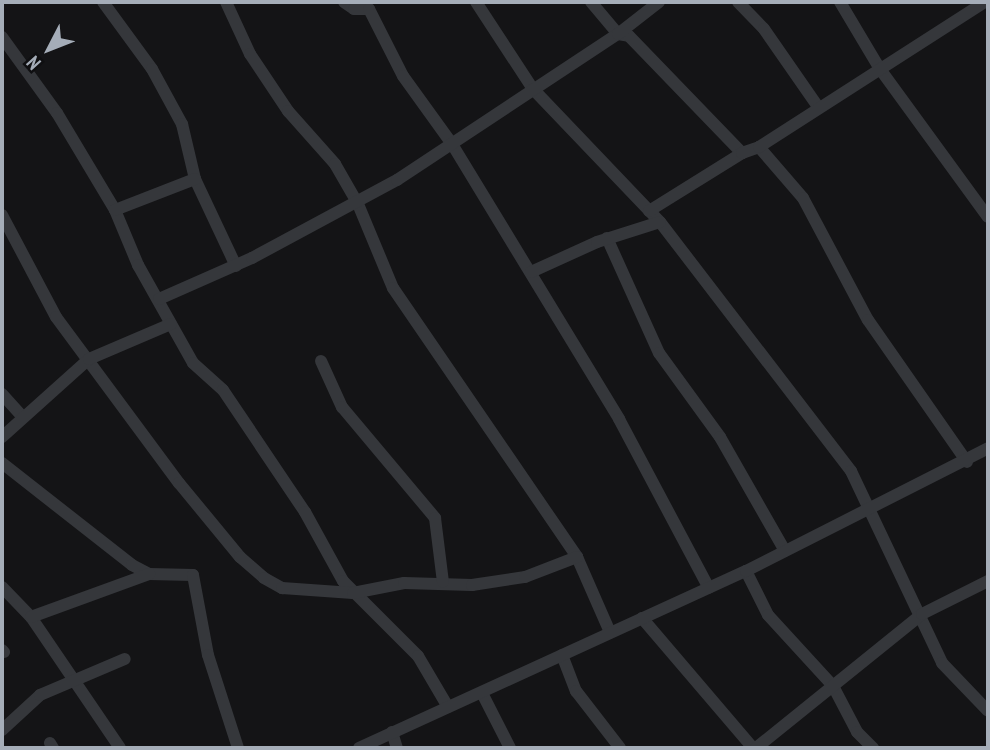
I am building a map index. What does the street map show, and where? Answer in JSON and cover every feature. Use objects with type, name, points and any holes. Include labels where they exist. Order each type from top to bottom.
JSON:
[{"type":"street","points":[[103,2],[152,69],[182,124],[195,179],[236,266]]},
{"type":"street","points":[[226,2],[250,54],[288,111],[335,164],[358,204],[393,288],[577,557],[610,632]]},
{"type":"street","points":[[344,2],[354,9],[369,9],[404,76],[452,144],[619,419],[709,588]]},
{"type":"street","points":[[477,2],[533,89],[660,222],[824,434],[871,509],[892,560],[922,614],[942,663],[988,711]]},
{"type":"street","points":[[591,2],[618,34],[629,36],[742,153]]},
{"type":"street","points":[[159,299],[236,266],[358,204],[618,34],[659,2]]},
{"type":"street","points":[[738,2],[764,29],[819,108]]},
{"type":"street","points":[[840,2],[880,69],[988,217]]},
{"type":"street","points":[[649,211],[742,153],[759,147],[985,5]]},
{"type":"street","points":[[2,37],[57,113],[115,210],[138,265],[193,363],[223,390],[353,593],[418,656],[447,707]]},
{"type":"street","points":[[759,147],[803,198],[868,320],[967,462]]},
{"type":"street","points":[[115,210],[195,179]]},
{"type":"street","points":[[2,215],[56,317],[240,557],[282,588],[353,593],[404,583],[496,583],[577,557]]},
{"type":"street","points":[[531,272],[607,238],[660,222]]},
{"type":"street","points":[[607,238],[659,354],[720,437],[784,549]]},
{"type":"street","points":[[2,437],[22,416],[89,359],[172,324]]},
{"type":"street","points":[[321,361],[342,407],[435,518],[443,582]]},
{"type":"street","points":[[2,394],[22,416]]},
{"type":"street","points":[[359,748],[746,571],[784,549],[967,462],[988,448]]},
{"type":"street","points":[[2,463],[149,574]]},
{"type":"street","points":[[746,571],[768,615],[833,686],[856,732],[873,748]]},
{"type":"street","points":[[31,617],[149,574],[193,575],[197,581],[208,655],[238,748]]},
{"type":"street","points":[[642,618],[703,684],[755,748],[922,614],[988,582]]},
{"type":"street","points":[[2,587],[31,617],[75,677],[120,748]]},
{"type":"street","points":[[562,655],[576,691],[620,748]]},
{"type":"street","points":[[2,730],[40,695],[75,677],[125,659]]},
{"type":"street","points":[[482,693],[509,748]]},
{"type":"street","points":[[392,732],[397,748]]}]
